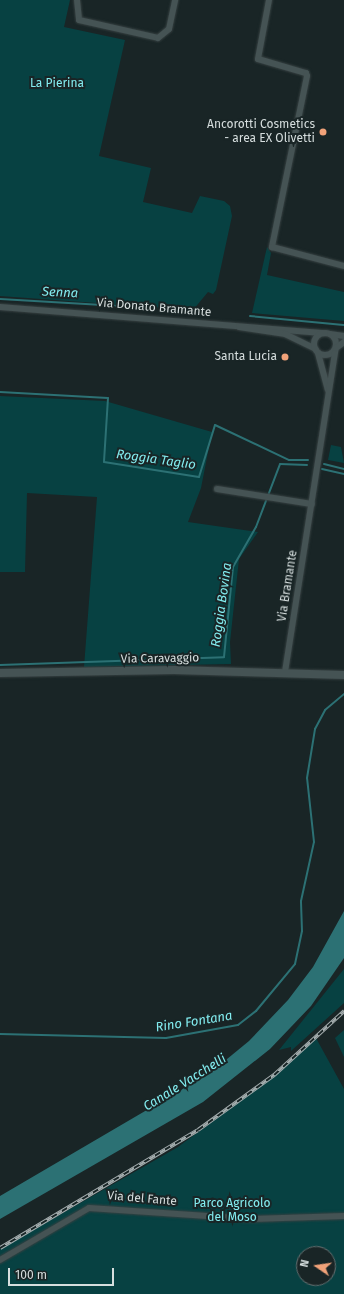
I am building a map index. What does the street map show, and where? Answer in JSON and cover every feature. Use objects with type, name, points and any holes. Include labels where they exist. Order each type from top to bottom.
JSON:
[{"type":"street","points":[[77,0],[76,10],[79,20],[163,37],[169,29],[175,0]]},
{"type":"street","points":[[269,0],[258,59],[306,73],[272,247],[344,266]]},
{"type":"street","name":"Via Donato Bramante","points":[[0,307],[344,336]]},
{"type":"street","name":"Via Donato Bramante","points":[[234,326],[285,334],[317,351]]},
{"type":"street","points":[[336,348],[336,341],[326,334],[316,339],[317,351],[328,355],[344,342]]},
{"type":"street","name":"Via Bramante","points":[[285,672],[336,348]]},
{"type":"street","name":"Via Bramante","points":[[317,351],[323,364],[329,398]]},
{"type":"street","points":[[217,489],[312,504]]},
{"type":"street","name":"Via Caravaggio","points":[[0,673],[174,670],[285,672],[344,675]]},
{"type":"street","name":"Via del Fante","points":[[0,1260],[89,1208],[252,1218],[344,1216]]},
{"type":"green space","name":"La Pierina","points":[[0,0],[70,0],[64,27],[125,40],[99,156],[151,168],[143,202],[192,213],[200,196],[224,201],[230,206],[232,216],[216,290],[213,294],[208,292],[193,310],[0,296]]},
{"type":"green space","points":[[267,247],[271,253],[267,275],[344,292],[344,321],[252,313]]},
{"type":"green space","points":[[0,396],[105,401],[212,432],[201,488],[188,522],[258,532],[239,559],[230,642],[231,664],[84,667],[97,497],[27,493],[25,572],[0,572]]},
{"type":"green space","points":[[331,445],[341,447],[344,463],[328,460]]},
{"type":"green space","points":[[344,969],[344,1003],[291,1051],[291,1047],[279,1050]]},
{"type":"green space","points":[[344,1030],[344,1057],[335,1038]]},
{"type":"green space","name":"Parco Agricolo del Moso","points":[[316,1038],[344,1089],[344,1294],[0,1294],[0,1249],[178,1147],[278,1072]]},
{"type":"shaded area","points":[[344,911],[344,958],[311,1006],[270,1049],[203,1102],[0,1219],[0,1196],[210,1073],[249,1041],[288,1000],[313,967]]},
{"type":"waterway","name":"Senna","points":[[0,299],[120,306]]},
{"type":"waterway","name":"Senna","points":[[250,316],[344,325]]},
{"type":"waterway","name":"Roggia Taglio","points":[[0,392],[108,398],[104,462],[199,477],[215,425],[289,460],[308,460]]},
{"type":"waterway","name":"Roggia Bovina","points":[[0,665],[224,657],[233,567],[256,527],[280,464],[307,465]]},
{"type":"waterway","name":"Roggia Taglio","points":[[324,464],[344,469]]},
{"type":"waterway","name":"Roggia Bovina","points":[[322,469],[344,474]]},
{"type":"waterway","name":"Rino Fontana","points":[[0,1034],[166,1038],[238,1025],[256,1011],[295,964],[302,931],[301,901],[314,842],[307,778],[315,729],[325,710],[344,694]]},
{"type":"railway","points":[[0,1248],[198,1130],[274,1075],[344,1011]]},
{"type":"place","name":"Ancorotti Cosmetics - area EX Olivetti","points":[[323,132]]},
{"type":"place","name":"Santa Lucia","points":[[285,357]]},
{"type":"water label","name":"Canale Vacchelli","points":[[185,1083]]}]
